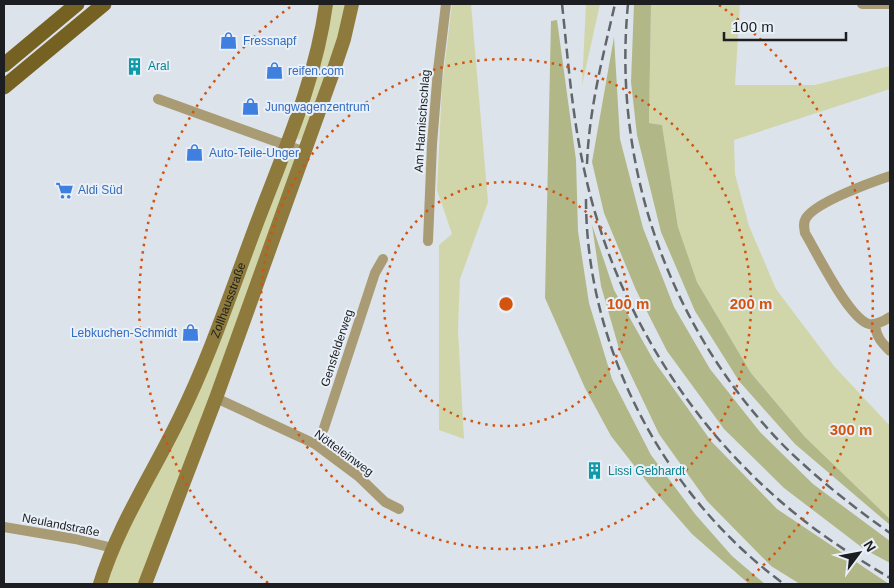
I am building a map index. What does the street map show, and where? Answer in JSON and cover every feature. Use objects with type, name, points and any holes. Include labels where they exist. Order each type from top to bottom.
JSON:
[{"type":"main road","points":[[4,65],[77,4]]},
{"type":"main road","points":[[4,87],[104,4]]},
{"type":"main road","name":"Zollhausstraße","points":[[100,584],[113,548],[192,394],[303,100],[317,54],[326,4]]},
{"type":"main road","name":"Zollhausstraße","points":[[145,584],[216,398],[305,152],[341,49],[352,4]]},
{"type":"street","name":"Am Harnischschlag","points":[[428,241],[432,144],[446,4]]},
{"type":"street","points":[[862,4],[890,4]]},
{"type":"street","points":[[158,99],[305,152]]},
{"type":"street","points":[[890,176],[853,190],[820,206],[805,219],[803,226],[805,233],[847,303],[866,323],[875,324],[890,316]]},
{"type":"street","name":"Gensfelderweg","points":[[315,444],[324,428],[375,273],[383,259]]},
{"type":"street","points":[[875,324],[875,332],[879,340],[890,352]]},
{"type":"street","name":"Nötteleinweg","points":[[216,398],[315,444],[358,476],[385,502],[399,508]]},
{"type":"street","name":"Neulandstraße","points":[[4,527],[76,539],[113,548]]},
{"type":"green space","points":[[329,4],[347,4],[341,31],[302,138],[299,140],[295,138]]},
{"type":"green space","points":[[452,4],[471,4],[488,202],[460,279],[458,330],[464,439],[439,430],[439,245],[452,234],[437,190],[442,86]]},
{"type":"green space","points":[[586,4],[600,4],[582,85]]},
{"type":"green space","points":[[634,4],[651,4],[649,123],[662,125],[678,227],[697,282],[751,373],[805,437],[890,519],[890,525],[795,444],[739,381],[695,311],[661,232],[637,135],[631,82]]},
{"type":"green space","points":[[651,4],[740,4],[735,85],[815,85],[890,66],[890,89],[734,140],[735,174],[749,226],[776,289],[834,366],[890,426],[890,519],[805,437],[751,373],[697,282],[678,227],[662,125],[649,123]]},
{"type":"green space","points":[[557,20],[576,160],[578,231],[589,303],[612,379],[651,455],[695,514],[732,556],[765,584],[749,584],[692,534],[651,487],[611,436],[585,388],[545,298],[551,21]]},
{"type":"green space","points":[[614,37],[620,139],[643,228],[674,307],[710,369],[760,432],[813,484],[890,541],[890,563],[864,549],[784,488],[724,429],[667,351],[636,290],[604,213],[592,162]]},
{"type":"green space","points":[[290,155],[295,162],[141,584],[101,584],[180,419]]},
{"type":"green space","points":[[592,225],[614,290],[654,361],[711,441],[777,509],[889,584],[800,584],[771,566],[707,501],[659,434],[620,352],[601,286]]},
{"type":"railway","points":[[562,4],[573,108],[584,169],[598,221],[616,272],[639,321],[666,368],[697,412],[731,453],[769,491],[811,526],[890,578]]},
{"type":"railway","points":[[587,164],[594,103],[615,4]]},
{"type":"railway","points":[[628,4],[625,65],[629,125],[640,184],[657,241],[679,296],[708,349],[742,398],[782,444],[834,491],[890,533]]},
{"type":"railway","points":[[586,199],[590,255],[600,310],[617,363],[640,414],[669,463],[702,508],[741,548],[784,584]]},
{"type":"place","name":"Fressnapf","points":[[229,41]]},
{"type":"place","name":"Aral","points":[[134,66]]},
{"type":"place","name":"reifen.com","points":[[274,71]]},
{"type":"place","name":"Jungwagenzentrum","points":[[251,107]]},
{"type":"place","name":"Auto-Teile-Unger","points":[[195,153]]},
{"type":"place","name":"Aldi Süd","points":[[64,190]]},
{"type":"place","name":"Lebkuchen-Schmidt","points":[[191,333]]},
{"type":"place","name":"Lissi Gebhardt","points":[[594,471]]}]
